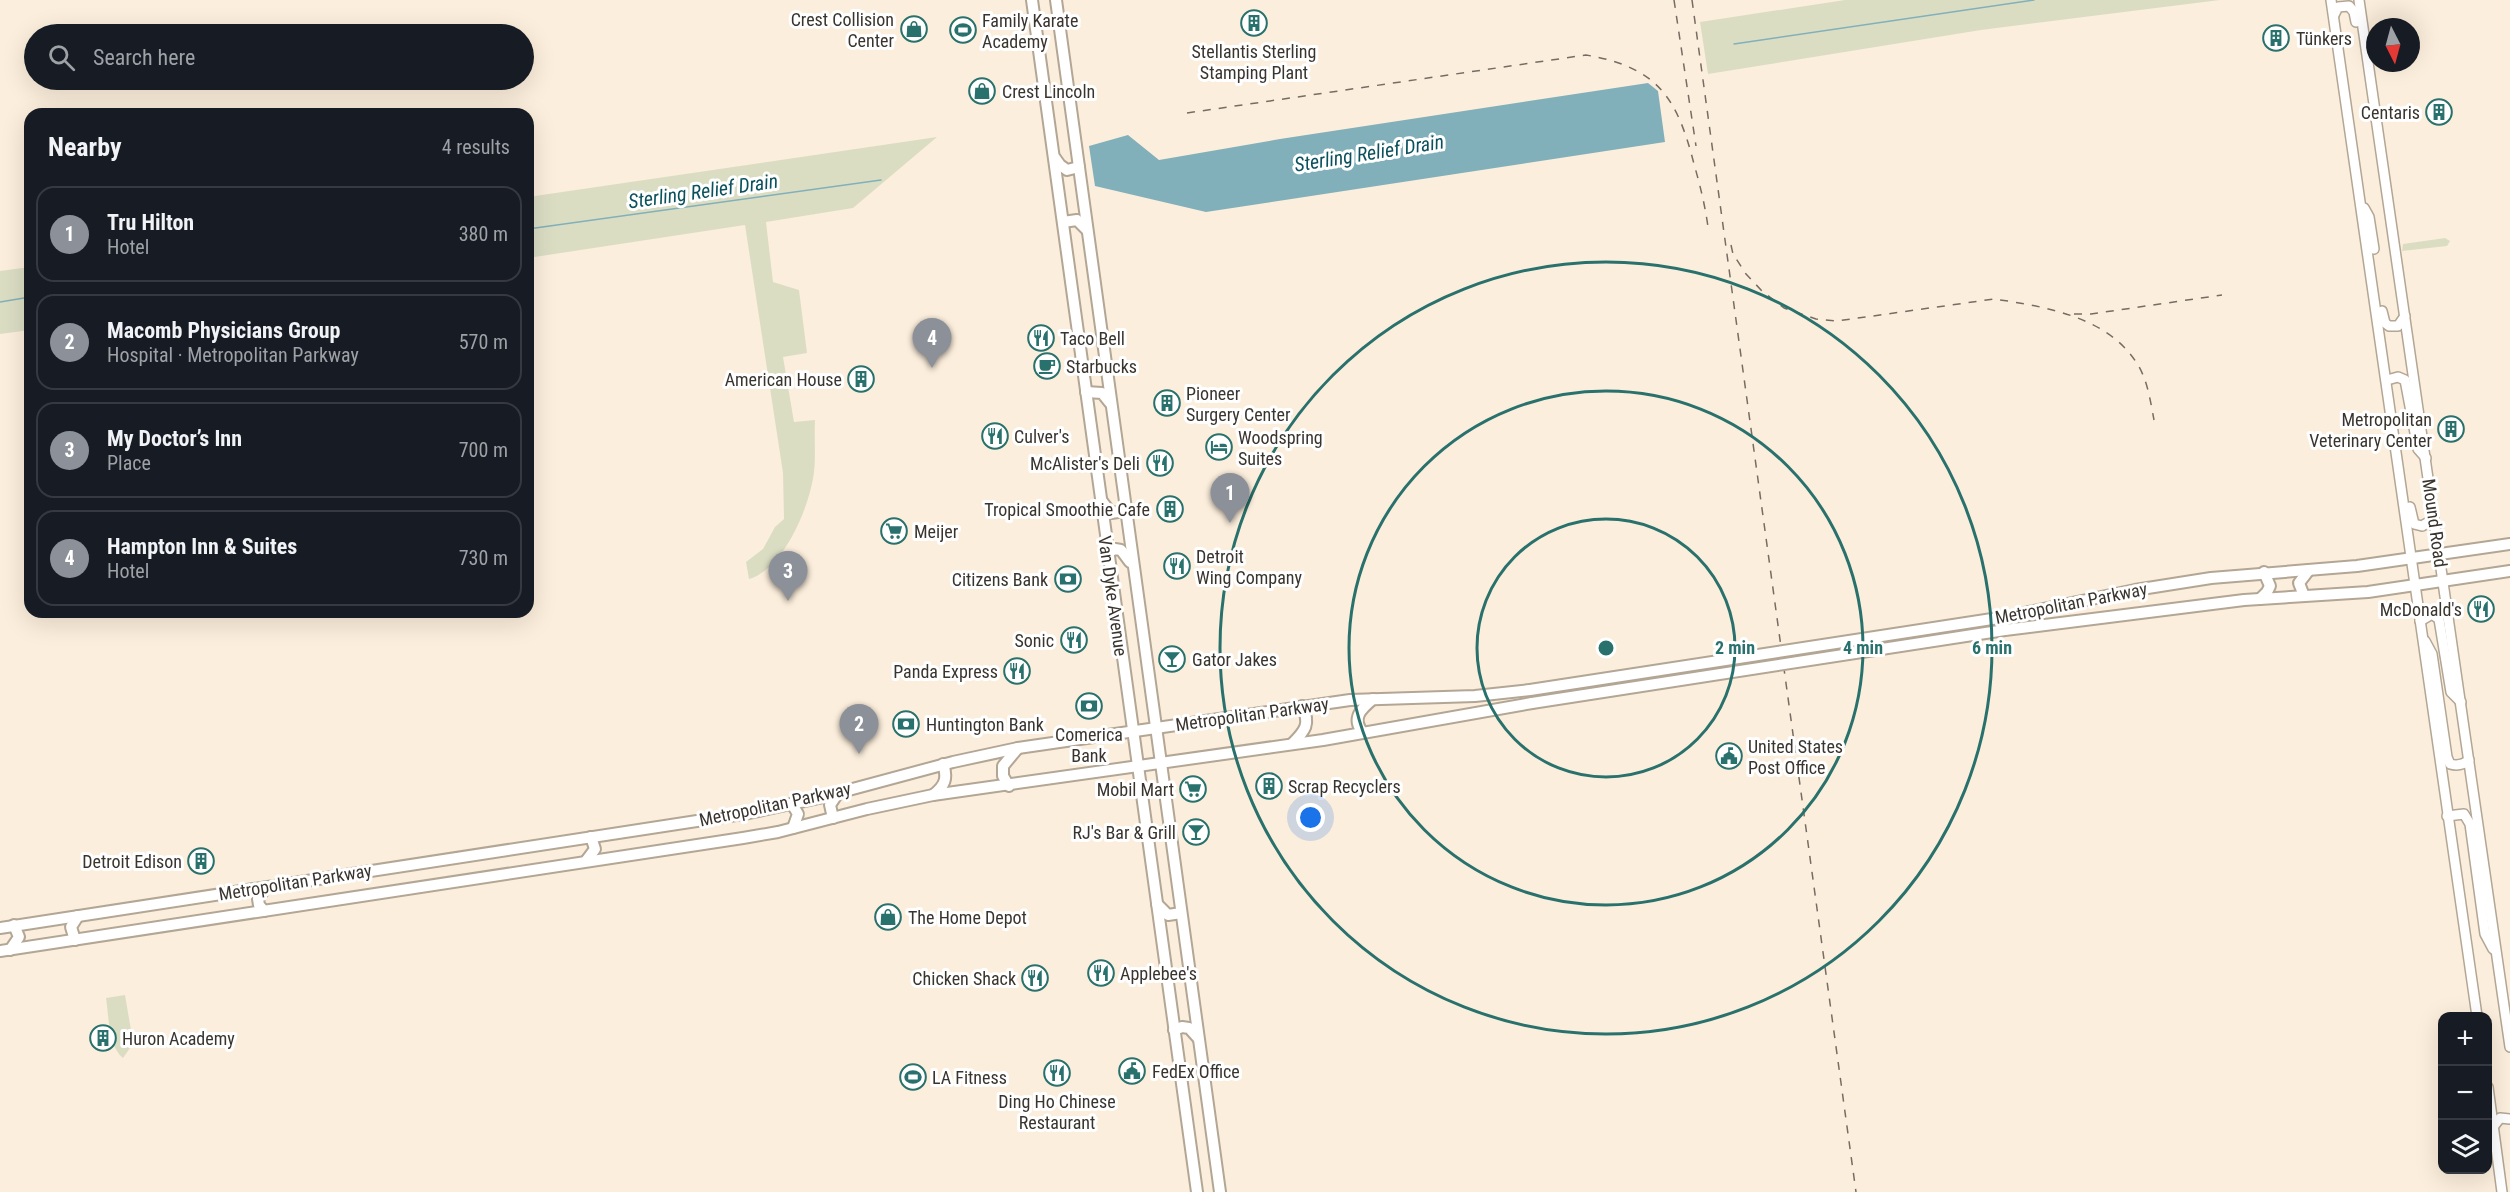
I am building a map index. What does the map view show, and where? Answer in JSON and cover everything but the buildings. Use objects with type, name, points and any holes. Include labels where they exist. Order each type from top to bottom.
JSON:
[{"type":"main road","name":"Van Dyke Avenue","points":[[1032,0],[1197,1192]]},
{"type":"main road","name":"Van Dyke Avenue","points":[[1056,0],[1220,1192]]},
{"type":"main road","name":"Mound Road","points":[[2331,0],[2476,1012]]},
{"type":"main road","name":"Mound Road","points":[[2359,0],[2510,1047]]},
{"type":"main road","points":[[2334,15],[2343,5],[2351,7],[2354,12],[2369,113],[2379,135]]},
{"type":"main road","points":[[1055,157],[1067,170],[1079,167]]},
{"type":"main road","points":[[2360,200],[2369,217],[2385,323],[2389,326],[2398,326],[2405,316]]},
{"type":"main road","points":[[1063,222],[1077,220],[1084,225],[1088,233]]},
{"type":"main road","points":[[2387,380],[2398,377],[2405,380],[2418,449],[2426,458]]},
{"type":"main road","points":[[1086,392],[1102,393],[1111,406]]},
{"type":"main road","points":[[2390,399],[2397,415],[2413,522],[2422,526],[2434,519]]},
{"type":"main road","points":[[1100,500],[1111,513],[1125,511]]},
{"type":"main road","name":"Metropolitan Parkway","points":[[0,928],[792,804],[943,764],[1018,748],[1302,706],[1373,699],[1474,696],[1530,690],[2005,617],[2150,588],[2264,573],[2411,559],[2510,544]]},
{"type":"main road","points":[[1107,553],[1115,549],[1121,550],[1133,568]]},
{"type":"main road","points":[[2304,596],[2299,584],[2309,570]]},
{"type":"main road","name":"Metropolitan Parkway","points":[[5,951],[793,828],[933,795],[1160,765],[1363,733],[1532,703],[2005,630],[2260,599],[2354,593],[2510,571]]},
{"type":"main road","points":[[2260,599],[2270,586],[2264,573]]},
{"type":"main road","points":[[2420,621],[2428,614],[2435,615],[2439,619],[2451,692],[2461,702]]},
{"type":"main road","points":[[2421,634],[2432,654],[2449,762],[2457,765],[2469,760]]},
{"type":"main road","points":[[1363,733],[1357,724],[1358,715],[1373,699]]},
{"type":"main road","points":[[1291,744],[1306,728],[1307,718],[1302,706]]},
{"type":"main road","points":[[1009,786],[1003,776],[1003,766],[1018,748]]},
{"type":"main road","points":[[933,795],[942,787],[946,778],[943,764]]},
{"type":"main road","points":[[833,818],[830,805],[837,793]]},
{"type":"main road","points":[[792,804],[798,814],[793,828]]},
{"type":"main road","points":[[2447,816],[2464,814],[2470,824],[2486,934],[2497,959]]},
{"type":"main road","points":[[586,861],[595,849],[591,837]]},
{"type":"main road","points":[[264,911],[258,899],[266,887]]},
{"type":"main road","points":[[1156,904],[1168,915],[1181,913]]},
{"type":"main road","points":[[75,940],[71,927],[78,916]]},
{"type":"main road","points":[[5,951],[19,937],[14,925]]},
{"type":"main road","points":[[1174,1030],[1182,1027],[1189,1028],[1200,1041]]},
{"type":"main road","points":[[2493,1127],[2500,1118],[2510,1119]]},
{"type":"main road","points":[[2492,1120],[2502,1192]]},
{"type":"main road","points":[[2497,1154],[2506,1174],[2508,1192]]},
{"type":"green space","points":[[1845,0],[2220,0],[1981,30],[1708,74],[1700,22]]},
{"type":"green space","name":"Sterling Relief Drain","points":[[937,137],[853,208],[766,222],[773,282],[799,290],[807,353],[783,357],[794,422],[815,420],[815,466],[801,518],[784,550],[762,573],[749,579],[746,562],[763,549],[775,527],[784,519],[783,473],[745,225],[534,257],[534,196]]},
{"type":"green space","points":[[2445,238],[2450,241],[2447,246],[2402,251],[2403,244]]},
{"type":"green space","points":[[24,268],[24,331],[0,334],[0,271]]},
{"type":"green space","points":[[125,995],[132,1036],[126,1044],[130,1048],[123,1058],[114,1046],[106,998]]},
{"type":"water","points":[[1648,83],[1658,91],[1665,142],[1206,212],[1095,186],[1089,146],[1128,135],[1159,160],[1280,139]]},
{"type":"waterway","name":"Sterling Relief Drain","points":[[1734,44],[2034,0]]},
{"type":"waterway","name":"Sterling Relief Drain","points":[[534,228],[881,180]]},
{"type":"waterway","name":"Sterling Relief Drain","points":[[0,302],[24,298]]},
{"type":"railway","points":[[1674,0],[1696,146]]},
{"type":"railway","points":[[1692,0],[1856,1192]]},
{"type":"railway","points":[[1187,113],[1586,55],[1610,60],[1647,77],[1671,103],[1687,141],[1708,227]]},
{"type":"railway","points":[[1731,245],[1733,254],[1746,274],[1762,291],[1784,308],[1816,319],[1837,321],[1994,299],[2032,305],[2089,323],[2106,332],[2134,359],[2145,380],[2154,420]]},
{"type":"railway","points":[[2074,314],[2091,314],[2222,295]]},
{"type":"place","name":"Stellantis Sterling Stamping Plant","points":[[1254,23]]},
{"type":"place","name":"Crest Collision Center","points":[[914,29]]},
{"type":"place","name":"Family Karate Academy","points":[[963,30]]},
{"type":"place","name":"Tünkers","points":[[2276,38]]},
{"type":"place","name":"Crest Lincoln","points":[[982,91]]},
{"type":"place","name":"Centaris","points":[[2439,112]]},
{"type":"place","name":"Taco Bell","points":[[1041,338]]},
{"type":"place","name":"Starbucks","points":[[1047,366]]},
{"type":"place","name":"Hampton Inn & Suites","points":[[932,368]]},
{"type":"place","name":"American House","points":[[861,379]]},
{"type":"place","name":"Pioneer Surgery Center","points":[[1167,403]]},
{"type":"place","name":"Metropolitan Veterinary Center","points":[[2451,429]]},
{"type":"place","name":"Culver's","points":[[995,436]]},
{"type":"place","name":"Woodspring Suites","points":[[1219,447]]},
{"type":"place","name":"McAlister's Deli","points":[[1160,463]]},
{"type":"place","name":"Tropical Smoothie Cafe","points":[[1170,509]]},
{"type":"place","name":"Tru Hilton","points":[[1230,523]]},
{"type":"place","name":"Meijer","points":[[894,531]]},
{"type":"place","name":"Detroit Wing Company","points":[[1177,566]]},
{"type":"place","name":"Citizens Bank","points":[[1068,579]]},
{"type":"place","name":"My Doctor’s Inn","points":[[788,601]]},
{"type":"place","name":"McDonald's","points":[[2481,609]]},
{"type":"place","name":"Sonic","points":[[1074,640]]},
{"type":"place","name":"Gator Jakes","points":[[1172,659]]},
{"type":"place","name":"Panda Express","points":[[1017,671]]},
{"type":"place","name":"Comerica Bank","points":[[1089,706]]},
{"type":"place","name":"Huntington Bank","points":[[906,724]]},
{"type":"place","name":"Macomb Physicians Group","points":[[859,754]]},
{"type":"place","name":"United States Post Office","points":[[1729,756]]},
{"type":"place","name":"Scrap Recyclers","points":[[1269,786]]},
{"type":"place","name":"Mobil Mart","points":[[1193,789]]},
{"type":"place","name":"RJ's Bar & Grill","points":[[1196,832]]},
{"type":"place","name":"Detroit Edison","points":[[201,861]]},
{"type":"place","name":"The Home Depot","points":[[888,917]]},
{"type":"place","name":"Applebee's","points":[[1101,973]]},
{"type":"place","name":"Chicken Shack","points":[[1035,978]]},
{"type":"place","name":"Huron Academy","points":[[103,1038]]},
{"type":"place","name":"FedEx Office","points":[[1132,1071]]},
{"type":"place","name":"Ding Ho Chinese Restaurant","points":[[1057,1073]]},
{"type":"place","name":"LA Fitness","points":[[913,1077]]}]
